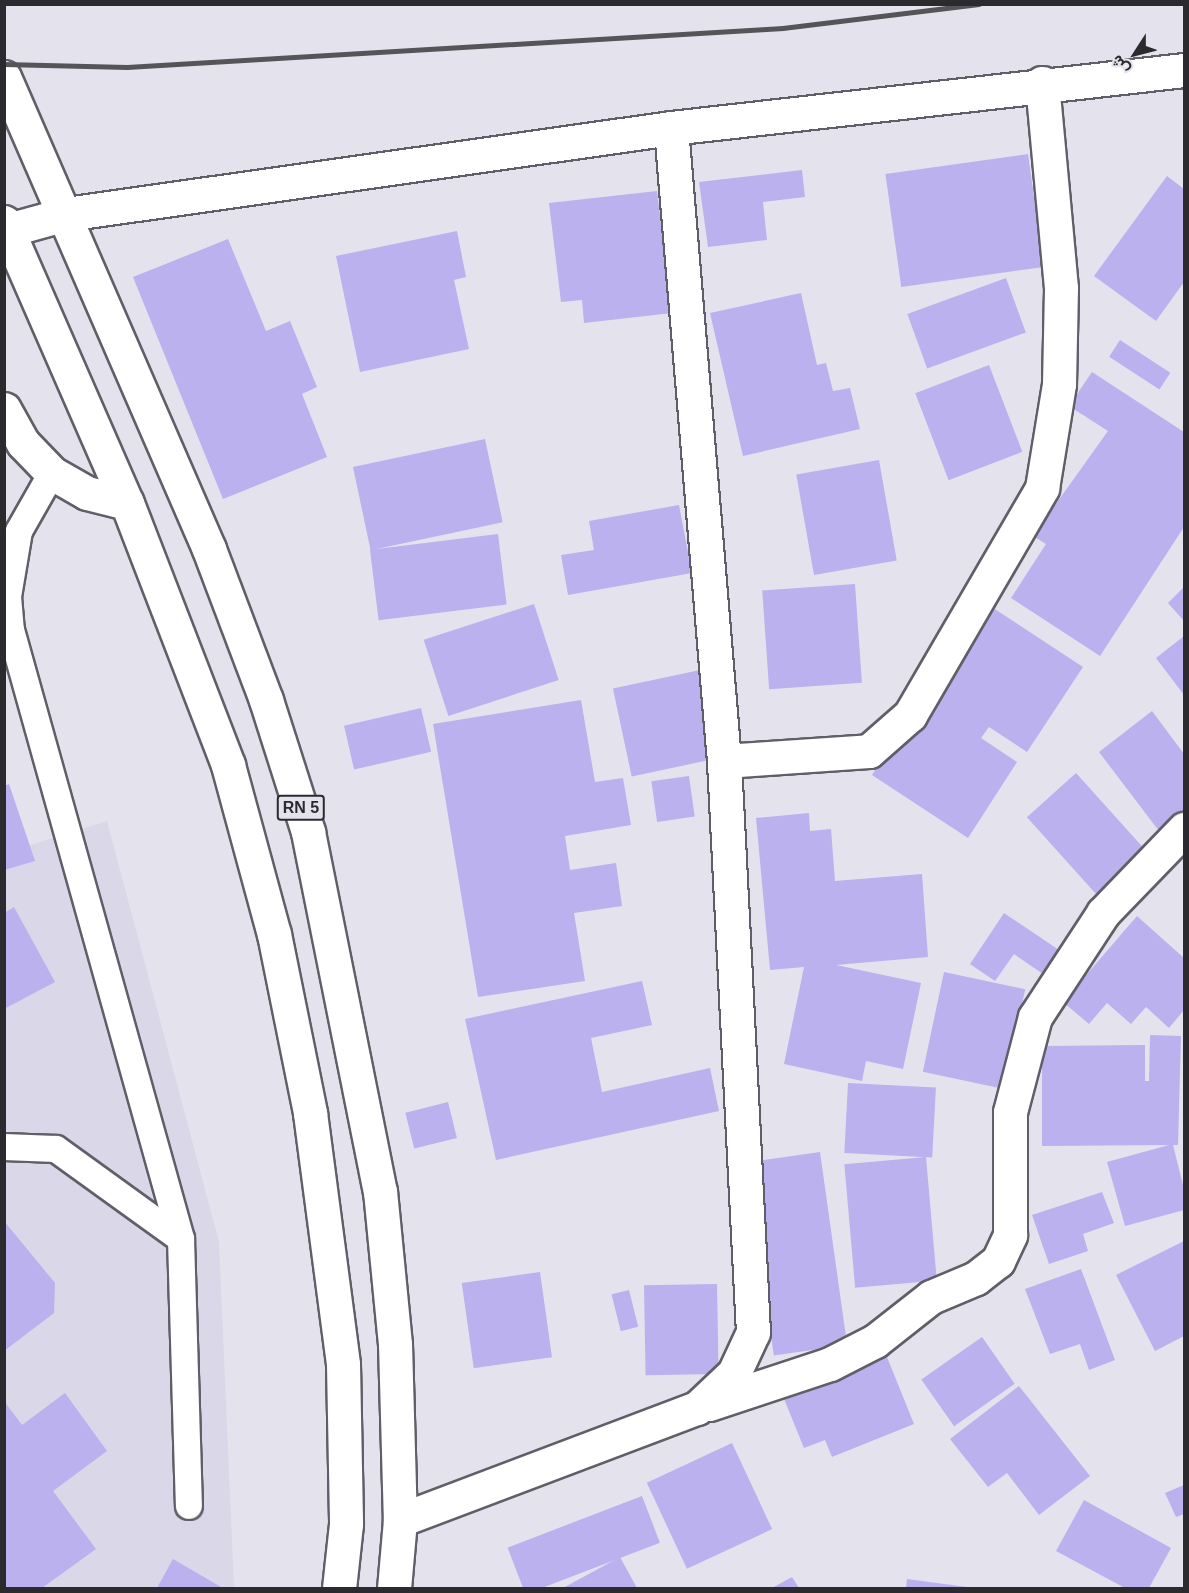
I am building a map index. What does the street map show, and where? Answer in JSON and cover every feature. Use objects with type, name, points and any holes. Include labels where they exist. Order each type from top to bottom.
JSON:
[{"type":"street","points":[[339,1588],[346,1524],[343,1364],[310,1113],[274,934],[228,765],[126,503],[6,226],[66,214],[671,128],[1042,83],[1185,70]]},
{"type":"street","name":"RN 5","points":[[4,77],[66,214],[209,549],[266,700],[308,832],[380,1191],[395,1344],[400,1520],[394,1588]]},
{"type":"street","points":[[724,761],[869,751],[910,715],[1042,488],[1059,384],[1061,288],[1042,83]]},
{"type":"street","points":[[671,128],[724,761],[753,1332],[734,1373],[697,1408]]},
{"type":"street","points":[[4,409],[22,443],[52,473],[87,493],[126,503]]},
{"type":"street","points":[[400,1520],[697,1408],[830,1364],[875,1341],[931,1297],[976,1278],[998,1261],[1010,1235],[1010,1112],[1035,1017],[1103,913],[1185,829]]},
{"type":"lane","points":[[52,473],[19,531],[10,574],[11,630],[181,1239],[189,1506]]},
{"type":"lane","points":[[4,1146],[56,1149],[181,1239]]},
{"type":"shaded area","points":[[107,821],[219,1242],[234,1588],[5,1588],[5,853]]},
{"type":"building","points":[[1028,154],[1044,267],[901,287],[885,174]]},
{"type":"building","points":[[802,170],[805,197],[763,202],[767,240],[708,247],[699,182]]},
{"type":"building","points":[[1167,176],[1184,189],[1184,282],[1156,321],[1094,276]]},
{"type":"building","points":[[657,191],[672,313],[584,323],[582,300],[561,302],[549,203]]},
{"type":"building","points":[[457,231],[466,277],[454,280],[469,349],[360,372],[336,256]]},
{"type":"building","points":[[228,239],[266,331],[290,321],[317,387],[302,394],[327,457],[223,499],[133,277]]},
{"type":"building","points":[[1006,278],[1026,333],[927,368],[907,314]]},
{"type":"building","points":[[801,293],[817,365],[826,363],[833,391],[850,388],[860,429],[743,456],[710,313]]},
{"type":"building","points":[[1120,340],[1170,373],[1159,389],[1109,357]]},
{"type":"building","points":[[989,365],[1022,452],[949,480],[915,393]]},
{"type":"building","points":[[1092,372],[1184,432],[1184,527],[1100,656],[1011,598],[1046,544],[1033,536],[1108,431],[1069,406]]},
{"type":"building","points":[[485,439],[503,522],[371,550],[353,467]]},
{"type":"building","points":[[879,460],[897,560],[814,575],[796,475]]},
{"type":"building","points":[[679,505],[692,573],[568,595],[561,555],[594,550],[589,521]]},
{"type":"building","points":[[498,534],[507,604],[379,620],[370,550]]},
{"type":"building","points":[[855,584],[862,683],[769,689],[762,590]]},
{"type":"building","points":[[1184,587],[1184,621],[1168,603]]},
{"type":"building","points":[[984,602],[1083,667],[1027,752],[989,727],[981,738],[1017,762],[968,838],[872,775]]},
{"type":"building","points":[[534,604],[559,680],[448,716],[424,640]]},
{"type":"building","points":[[1184,636],[1184,695],[1156,658]]},
{"type":"building","points":[[700,670],[719,758],[632,777],[613,689]]},
{"type":"building","points":[[581,700],[595,782],[623,778],[631,825],[565,836],[570,870],[616,863],[622,906],[574,913],[585,981],[478,997],[433,724]]},
{"type":"building","points":[[421,708],[431,752],[354,770],[344,726]]},
{"type":"building","points":[[1152,711],[1184,754],[1184,811],[1159,831],[1099,752]]},
{"type":"building","points":[[1076,773],[1152,857],[1103,901],[1027,817]]},
{"type":"building","points":[[689,776],[695,817],[657,822],[651,781]]},
{"type":"building","points":[[9,784],[35,861],[4,870],[4,786]]},
{"type":"building","points":[[809,813],[810,831],[831,829],[835,881],[922,874],[928,957],[836,965],[921,983],[903,1069],[866,1061],[862,1081],[784,1064],[804,967],[770,970],[756,818]]},
{"type":"building","points":[[14,907],[55,982],[4,1009],[4,913]]},
{"type":"building","points":[[1004,913],[1059,950],[1043,974],[1014,954],[995,981],[970,964]]},
{"type":"building","points":[[1137,916],[1184,958],[1184,1010],[1169,1028],[1146,1007],[1131,1024],[1107,1003],[1089,1024],[1063,1002]]},
{"type":"building","points":[[944,972],[1025,989],[1004,1089],[923,1072]]},
{"type":"building","points":[[642,981],[652,1025],[591,1038],[602,1092],[710,1068],[719,1111],[496,1160],[465,1019]]},
{"type":"building","points":[[1150,1035],[1181,1036],[1178,1145],[1173,1145],[1184,1189],[1184,1210],[1125,1226],[1107,1162],[1169,1145],[1042,1146],[1042,1046],[1145,1045],[1145,1081],[1149,1081]]},
{"type":"building","points":[[848,1083],[936,1088],[932,1158],[844,1153]]},
{"type":"building","points":[[448,1102],[457,1138],[414,1149],[405,1113]]},
{"type":"building","points":[[820,1152],[847,1345],[774,1355],[747,1162]]},
{"type":"building","points":[[926,1157],[937,1281],[855,1288],[844,1164]]},
{"type":"building","points":[[1102,1192],[1114,1223],[1083,1234],[1088,1251],[1049,1264],[1032,1215]]},
{"type":"building","points":[[4,1221],[55,1283],[54,1313],[4,1351]]},
{"type":"building","points":[[1184,1241],[1184,1336],[1155,1351],[1116,1275]]},
{"type":"building","points":[[1081,1269],[1115,1360],[1089,1370],[1080,1344],[1050,1354],[1025,1289]]},
{"type":"building","points":[[540,1272],[552,1357],[474,1368],[462,1283]]},
{"type":"building","points":[[717,1284],[719,1374],[646,1375],[644,1285]]},
{"type":"building","points":[[629,1290],[638,1327],[621,1331],[612,1294]]},
{"type":"building","points":[[982,1337],[1015,1384],[954,1426],[921,1379]]},
{"type":"building","points":[[885,1352],[914,1424],[832,1457],[825,1440],[804,1448],[782,1394]]},
{"type":"building","points":[[1019,1386],[1090,1476],[1039,1515],[1007,1473],[988,1487],[950,1439]]},
{"type":"building","points":[[65,1393],[107,1451],[53,1491],[96,1549],[42,1588],[4,1588],[4,1401],[22,1425]]},
{"type":"building","points":[[732,1443],[772,1529],[687,1569],[647,1483]]},
{"type":"building","points":[[1184,1485],[1184,1514],[1176,1517],[1165,1493]]},
{"type":"building","points":[[642,1496],[660,1543],[542,1588],[523,1588],[508,1548]]},
{"type":"building","points":[[1084,1500],[1171,1548],[1149,1588],[1125,1588],[1056,1551]]},
{"type":"building","points":[[620,1557],[637,1588],[563,1588]]},
{"type":"building","points":[[173,1559],[221,1587],[157,1588]]},
{"type":"building","points":[[792,1577],[799,1588],[772,1588]]},
{"type":"building","points":[[907,1579],[967,1587],[967,1588],[906,1588]]},
{"type":"railway","points":[[4,64],[127,67],[783,28],[979,4]]}]
